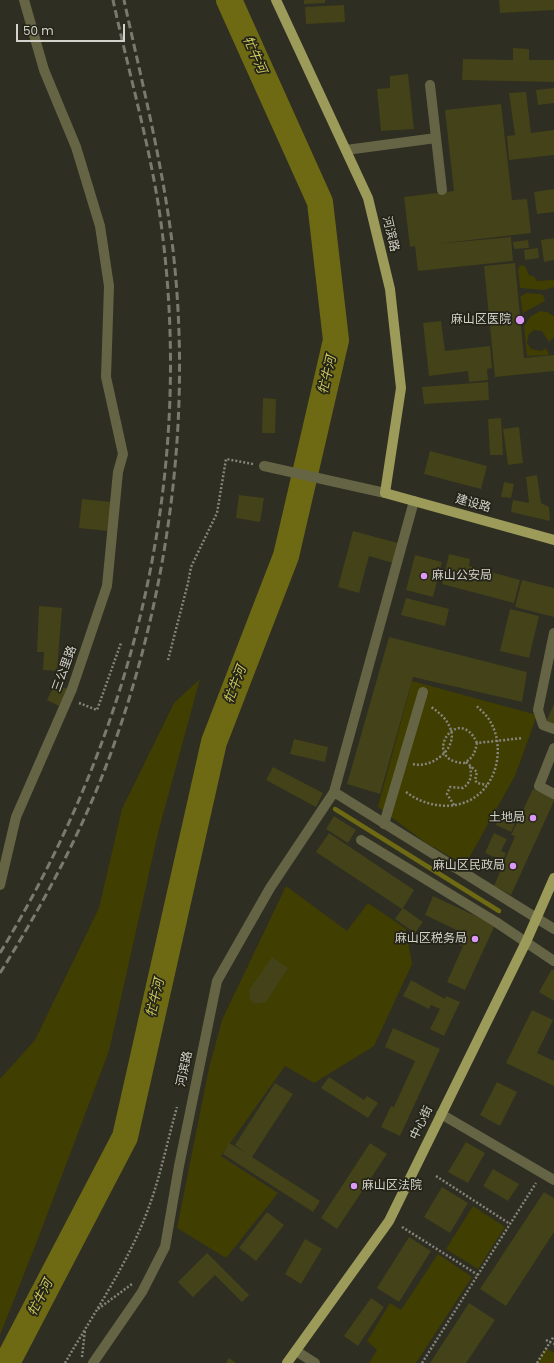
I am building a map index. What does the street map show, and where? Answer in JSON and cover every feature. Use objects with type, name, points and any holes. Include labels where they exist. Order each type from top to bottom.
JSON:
[{"type":"main road","name":"河滨路","points":[[276,0],[346,150],[370,206],[390,289],[401,388],[385,493]]},
{"type":"main road","name":"建设路","points":[[385,493],[554,540]]},
{"type":"main road","name":"中心街","points":[[287,1363],[389,1221],[526,942],[554,878]]},
{"type":"street","name":"三公里路","points":[[0,885],[16,817],[68,699],[107,586],[118,472],[123,454],[106,377],[109,286],[100,226],[76,146],[44,70],[24,0]]},
{"type":"street","points":[[430,85],[442,190]]},
{"type":"street","points":[[346,150],[436,138]]},
{"type":"street","points":[[264,466],[385,493]]},
{"type":"street","name":"河滨路","points":[[93,1363],[142,1292],[164,1247],[217,981],[270,888],[334,792],[414,501]]},
{"type":"street","points":[[554,633],[538,710],[543,725],[554,729]]},
{"type":"street","points":[[384,824],[423,692]]},
{"type":"street","points":[[554,748],[539,786],[554,794]]},
{"type":"street","points":[[334,792],[554,929]]},
{"type":"street","points":[[361,840],[526,942],[554,961]]},
{"type":"street","points":[[441,1114],[554,1180]]},
{"type":"street","points":[[296,1351],[315,1363]]},
{"type":"path","points":[[168,660],[191,567],[217,513],[226,459],[264,466]]},
{"type":"path","points":[[68,699],[97,710],[121,643]]},
{"type":"path","points":[[403,762],[417,765],[434,762],[442,755],[449,744],[451,731],[444,717],[432,707],[419,703]]},
{"type":"path","points":[[396,784],[413,797],[431,805],[454,805],[472,799],[487,785],[496,768],[498,741],[490,720],[476,705]]},
{"type":"path","points":[[459,728],[466,730],[472,735],[477,744],[475,753],[471,759],[466,762],[458,762],[446,754],[442,747],[444,739],[451,731],[459,728]]},
{"type":"path","points":[[477,744],[523,738]]},
{"type":"path","points":[[466,762],[477,772],[475,780],[477,783],[487,785]]},
{"type":"path","points":[[454,805],[446,794],[450,787],[464,788],[469,784],[472,775],[470,766]]},
{"type":"path","points":[[65,1363],[121,1268],[150,1204],[178,1105]]},
{"type":"path","points":[[422,1363],[543,1173]]},
{"type":"path","points":[[436,1176],[510,1224]]},
{"type":"path","points":[[402,1227],[478,1275]]},
{"type":"path","points":[[96,1311],[137,1280]]},
{"type":"path","points":[[80,1363],[85,1329]]},
{"type":"path","points":[[537,1363],[554,1336]]},
{"type":"path","points":[[546,1340],[554,1344]]},
{"type":"shaded area","points":[[520,265],[525,266],[529,275],[535,277],[536,281],[554,280],[554,287],[544,290],[520,288],[518,270]]},
{"type":"shaded area","points":[[526,293],[543,295],[545,301],[523,313],[520,297]]},
{"type":"shaded area","points":[[540,311],[547,312],[554,316],[554,337],[549,342],[542,331],[534,330],[529,334],[527,343],[531,349],[541,351],[546,348],[549,355],[527,356],[524,326],[531,316]]},
{"type":"shaded area","points":[[200,679],[159,829],[109,1051],[0,1335],[0,1079],[35,1040],[99,908],[122,809],[174,703]]},
{"type":"shaded area","points":[[412,681],[537,715],[515,776],[465,865],[426,843],[378,807]]},
{"type":"shaded area","points":[[286,886],[347,931],[368,903],[406,929],[412,964],[374,1046],[314,1083],[285,1066],[221,1156],[278,1193],[226,1258],[177,1228],[209,1068],[222,1020]]},
{"type":"shaded area","points":[[473,1206],[505,1227],[478,1269],[446,1249]]},
{"type":"shaded area","points":[[438,1254],[472,1277],[416,1363],[369,1363],[377,1350],[367,1341],[390,1303],[401,1310]]},
{"type":"shaded area","points":[[546,1348],[554,1353],[554,1363],[537,1363]]},
{"type":"building","points":[[304,0],[325,0],[325,3],[304,4]]},
{"type":"building","points":[[499,0],[554,0],[554,10],[500,13]]},
{"type":"building","points":[[344,5],[345,22],[306,24],[305,7]]},
{"type":"building","points":[[513,48],[529,49],[529,60],[554,60],[554,82],[462,80],[463,59],[513,60]]},
{"type":"building","points":[[408,74],[414,129],[381,131],[377,89],[390,88],[390,76]]},
{"type":"building","points":[[554,88],[554,103],[538,105],[536,90]]},
{"type":"building","points":[[526,92],[531,133],[554,130],[554,155],[509,160],[507,136],[515,135],[509,93]]},
{"type":"building","points":[[501,104],[512,200],[527,199],[531,233],[436,244],[511,237],[513,261],[418,271],[415,246],[410,247],[404,197],[454,191],[445,110]]},
{"type":"building","points":[[554,189],[554,212],[537,214],[534,192]]},
{"type":"building","points":[[554,238],[554,260],[544,262],[541,240]]},
{"type":"building","points":[[528,240],[529,248],[514,249],[513,242]]},
{"type":"building","points":[[538,248],[539,258],[525,260],[524,250]]},
{"type":"building","points":[[515,263],[524,358],[554,355],[554,371],[495,377],[484,266]]},
{"type":"building","points":[[441,321],[445,351],[490,346],[492,368],[487,369],[488,380],[469,382],[468,371],[429,376],[423,323]]},
{"type":"building","points":[[488,382],[489,400],[424,404],[422,387]]},
{"type":"building","points":[[263,398],[276,399],[275,433],[262,433]]},
{"type":"building","points":[[501,418],[503,455],[490,455],[488,419]]},
{"type":"building","points":[[519,427],[523,463],[508,465],[503,429]]},
{"type":"building","points":[[430,451],[487,466],[481,489],[424,474]]},
{"type":"building","points":[[537,475],[541,503],[549,507],[550,521],[511,512],[513,500],[529,503],[526,477]]},
{"type":"building","points":[[504,482],[514,484],[511,498],[501,497]]},
{"type":"building","points":[[239,495],[264,498],[260,522],[236,518]]},
{"type":"building","points":[[82,499],[111,502],[108,531],[79,528]]},
{"type":"building","points":[[353,531],[398,543],[393,563],[369,556],[359,593],[338,587]]},
{"type":"building","points":[[449,554],[470,559],[469,566],[520,580],[514,603],[442,584]]},
{"type":"building","name":"麻山公安局","points":[[415,555],[442,562],[433,597],[406,590]]},
{"type":"building","points":[[522,580],[554,588],[554,617],[515,607]]},
{"type":"building","points":[[406,598],[449,609],[445,626],[401,615]]},
{"type":"building","points":[[39,606],[62,608],[57,671],[43,670],[44,652],[37,652]]},
{"type":"building","points":[[510,609],[539,616],[529,658],[500,651]]},
{"type":"building","points":[[389,637],[527,672],[522,702],[413,677],[380,794],[347,784]]},
{"type":"building","points":[[55,683],[67,689],[59,706],[47,700]]},
{"type":"building","points":[[554,704],[554,726],[546,722]]},
{"type":"building","points":[[294,739],[328,747],[325,762],[290,754]]},
{"type":"building","points":[[273,767],[323,793],[316,807],[266,780]]},
{"type":"building","points":[[533,789],[554,799],[554,801],[511,895],[494,886],[515,836],[511,835]]},
{"type":"building","points":[[503,809],[519,816],[511,832],[496,825]]},
{"type":"building","points":[[334,816],[356,830],[348,843],[326,829]]},
{"type":"building","points":[[329,833],[414,890],[403,908],[423,922],[415,933],[395,919],[402,909],[316,852]]},
{"type":"building","points":[[494,833],[507,839],[501,851],[506,853],[503,861],[485,853]]},
{"type":"building","name":"麻山区税务局","points":[[433,896],[495,925],[465,990],[447,982],[463,946],[460,945],[465,934],[425,915]]},
{"type":"building","points":[[272,957],[288,968],[266,1002],[255,1004],[250,1000],[249,990]]},
{"type":"building","points":[[552,969],[554,971],[554,1001],[539,992]]},
{"type":"building","points":[[411,980],[445,999],[446,996],[460,1002],[444,1036],[430,1029],[440,1009],[431,1005],[429,1009],[403,996]]},
{"type":"building","points":[[532,1010],[553,1020],[537,1053],[554,1061],[554,1086],[506,1063]]},
{"type":"building","points":[[393,1028],[440,1049],[400,1136],[381,1127],[391,1106],[394,1107],[415,1061],[385,1047]]},
{"type":"building","points":[[329,1077],[364,1100],[367,1096],[378,1103],[368,1118],[321,1088]]},
{"type":"building","points":[[497,1082],[517,1092],[500,1126],[480,1115]]},
{"type":"building","points":[[275,1083],[293,1094],[252,1157],[320,1201],[313,1212],[223,1154],[229,1143],[245,1152],[235,1145]]},
{"type":"building","points":[[466,1142],[485,1153],[468,1183],[448,1172]]},
{"type":"building","name":"麻山区法院","points":[[370,1143],[387,1154],[337,1229],[321,1218]]},
{"type":"building","points":[[493,1169],[519,1184],[508,1201],[483,1186]]},
{"type":"building","points":[[442,1187],[468,1203],[450,1233],[424,1217]]},
{"type":"building","points":[[544,1192],[554,1198],[554,1232],[506,1306],[480,1289]]},
{"type":"building","points":[[267,1212],[284,1225],[256,1261],[239,1248]]},
{"type":"building","points":[[409,1237],[431,1251],[399,1302],[377,1288]]},
{"type":"building","points":[[305,1239],[322,1249],[301,1284],[285,1274]]},
{"type":"building","points":[[207,1253],[249,1295],[242,1302],[215,1275],[193,1297],[178,1282]]},
{"type":"building","points":[[371,1298],[384,1307],[358,1346],[344,1336]]},
{"type":"building","points":[[469,1303],[495,1320],[466,1363],[430,1363]]},
{"type":"building","points":[[229,1358],[236,1363],[226,1363]]},
{"type":"waterway","name":"牤牛河","points":[[7,1363],[125,1137],[214,742],[286,556],[336,340],[320,202],[229,0]]},
{"type":"waterway","points":[[335,809],[499,911]]},
{"type":"railway","points":[[0,953],[47,867],[88,779],[120,688],[145,595],[162,500],[170,404],[169,307],[159,209],[144,130],[113,0]]},
{"type":"railway","points":[[0,973],[32,920],[62,864],[89,808],[112,750],[132,690],[148,629],[161,566],[171,503],[177,440],[180,376],[178,313],[173,250],[158,155],[124,0]]},
{"type":"place","name":"麻山区医院","points":[[520,320]]},
{"type":"place","name":"麻山公安局","points":[[424,576]]},
{"type":"place","name":"土地局","points":[[533,818]]},
{"type":"place","name":"麻山区民政局","points":[[513,866]]},
{"type":"place","name":"麻山区税务局","points":[[475,939]]},
{"type":"place","name":"麻山区法院","points":[[354,1186]]}]
